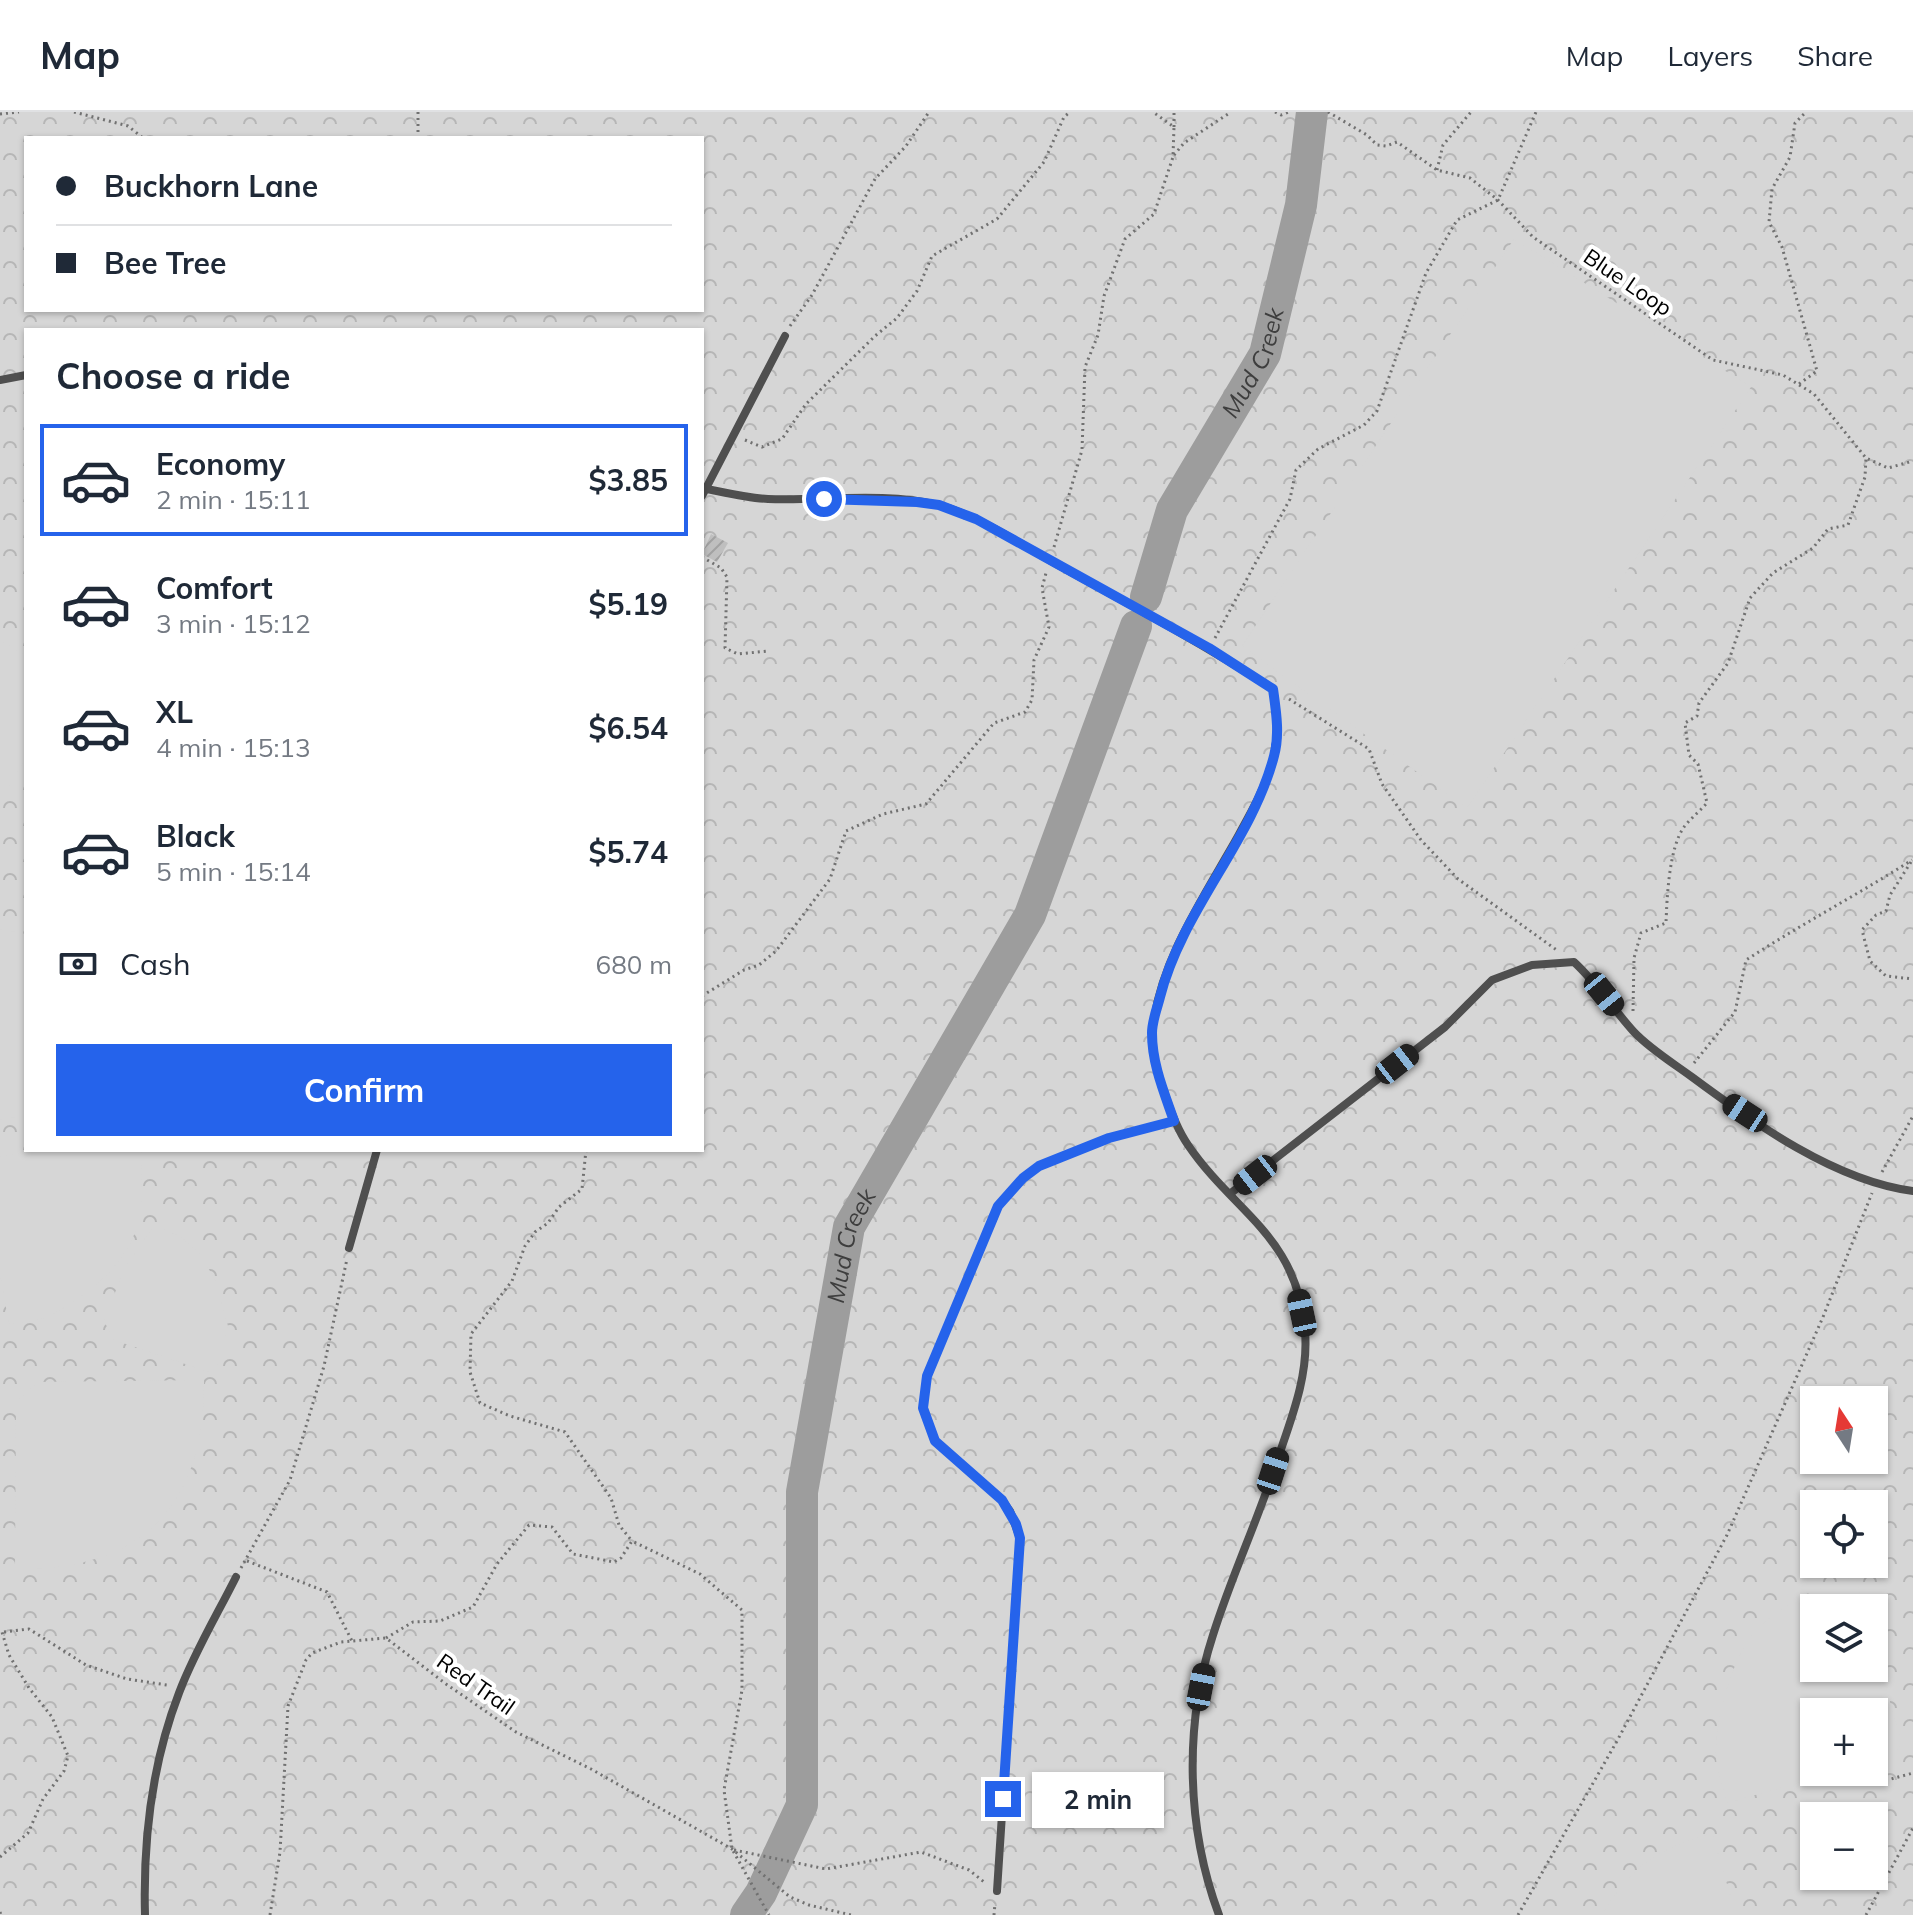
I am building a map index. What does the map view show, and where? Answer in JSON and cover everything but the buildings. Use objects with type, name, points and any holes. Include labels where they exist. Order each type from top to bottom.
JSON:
[{"type":"lane","points":[[704,489],[785,336]]},
{"type":"lane","points":[[0,380],[24,375]]},
{"type":"lane","points":[[704,491],[765,499],[854,499],[939,505],[976,519],[1209,648],[1273,689],[1277,729],[1274,755],[1259,800],[1174,955],[1152,1030],[1156,1070],[1174,1121],[1195,1154],[1277,1246],[1288,1265],[1305,1329],[1306,1350],[1293,1412],[1254,1529],[1213,1634],[1196,1712],[1197,1843],[1219,1915]]},
{"type":"lane","points":[[1231,1193],[1445,1027],[1492,980],[1532,965],[1574,962],[1589,975],[1633,1031],[1686,1072],[1796,1146],[1846,1172],[1913,1191]]},
{"type":"lane","points":[[997,1891],[1020,1538],[1002,1500],[935,1441],[923,1408],[927,1376],[998,1206],[1015,1185],[1039,1166],[1109,1138],[1174,1121]]},
{"type":"lane","points":[[349,1248],[376,1152]]},
{"type":"lane","points":[[145,1915],[147,1830],[159,1757],[181,1688],[236,1577]]},
{"type":"path","points":[[0,114],[19,112]]},
{"type":"path","points":[[74,112],[128,126],[140,136]]},
{"type":"path","points":[[418,112],[418,136]]},
{"type":"path","points":[[785,336],[812,295],[875,179],[906,146],[929,112]]},
{"type":"path","points":[[733,436],[762,447],[782,439],[806,404],[897,318],[917,291],[932,256],[997,219],[1044,162],[1064,117],[1070,112]]},
{"type":"path","points":[[1153,112],[1174,127]]},
{"type":"path","points":[[704,995],[744,970],[759,965],[776,951],[830,879],[846,831],[883,814],[926,804],[994,723],[1025,712],[1032,700],[1034,660],[1049,627],[1042,588],[1082,450],[1085,367],[1098,335],[1104,296],[1125,239],[1154,214],[1173,157],[1174,112]]},
{"type":"path","points":[[1173,157],[1184,143],[1231,112]]},
{"type":"path","points":[[1275,112],[1281,115],[1289,112]]},
{"type":"path","name":"Blue Loop","points":[[1328,112],[1367,135],[1377,145],[1397,142],[1437,170],[1470,178],[1498,200],[1533,237],[1713,360],[1783,375],[1799,384],[1814,394],[1866,458]]},
{"type":"path","points":[[1437,170],[1443,145],[1471,112]]},
{"type":"path","points":[[1209,648],[1290,499],[1296,470],[1318,449],[1364,425],[1377,411],[1426,273],[1457,220],[1498,200],[1536,112]]},
{"type":"path","points":[[1799,384],[1817,371],[1782,247],[1769,222],[1772,189],[1790,157],[1795,123],[1806,112]]},
{"type":"path","points":[[1633,1031],[1634,958],[1641,933],[1666,923],[1667,900],[1683,828],[1707,803],[1698,764],[1689,755],[1685,723],[1697,716],[1699,703],[1728,663],[1750,598],[1773,573],[1813,548],[1828,529],[1848,525],[1865,477],[1866,458],[1888,468],[1913,461]]},
{"type":"path","points":[[704,558],[721,568],[727,577],[725,648],[738,654],[768,651]]},
{"type":"path","points":[[1273,689],[1369,749],[1382,784],[1421,840],[1458,879],[1574,962]]},
{"type":"path","points":[[1912,860],[1890,895],[1886,911],[1876,915],[1862,930],[1870,961],[1886,976],[1913,979]]},
{"type":"path","points":[[1686,1072],[1735,1012],[1746,960],[1791,930],[1858,895],[1912,860]]},
{"type":"path","points":[[1518,1915],[1617,1741],[1727,1535],[1823,1317],[1876,1183],[1913,1116]]},
{"type":"path","points":[[586,1152],[582,1189],[535,1232],[525,1246],[512,1281],[471,1334],[470,1372],[480,1403],[510,1416],[565,1432],[611,1498],[619,1525],[632,1541],[700,1574],[742,1610],[742,1690],[724,1790],[732,1849],[769,1915]]},
{"type":"path","points":[[236,1577],[290,1480],[324,1366],[349,1248]]},
{"type":"path","points":[[270,1915],[280,1852],[288,1706],[306,1660],[312,1653],[341,1642],[386,1638],[413,1622],[440,1621],[473,1607],[497,1564],[529,1525],[552,1527],[573,1554],[614,1562],[621,1558],[632,1541]]},
{"type":"path","points":[[246,1561],[327,1592],[352,1641]]},
{"type":"path","points":[[0,1857],[28,1833],[43,1799],[64,1771],[68,1756],[52,1717],[9,1655],[1,1632],[29,1629],[86,1665],[127,1679],[181,1688]]},
{"type":"path","name":"Red Trail","points":[[386,1638],[516,1732],[591,1769],[732,1849],[790,1897],[851,1915]]},
{"type":"path","points":[[1888,1780],[1913,1773]]},
{"type":"path","points":[[1866,1915],[1913,1828]]},
{"type":"path","points":[[732,1849],[826,1869],[921,1852],[969,1870],[997,1891]]},
{"type":"green space","points":[[0,112],[1913,112],[1913,1915],[0,1915]]},
{"type":"green space","points":[[1514,239],[1751,387],[1467,808],[1242,646]]},
{"type":"green space","points":[[0,640],[24,655],[24,761],[0,800]]},
{"type":"green space","points":[[0,929],[24,934],[24,1115],[0,1120]]},
{"type":"green space","points":[[30,1152],[141,1152],[139,1219],[123,1256],[102,1280],[64,1308],[47,1317],[9,1324],[0,1275],[0,1157]]},
{"type":"green space","points":[[154,1226],[180,1236],[201,1255],[215,1280],[228,1326],[215,1374],[114,1340],[104,1321],[125,1267]]},
{"type":"green space","points":[[204,1380],[201,1424],[193,1463],[178,1496],[158,1522],[131,1543],[98,1558],[60,1567],[15,1569],[16,1402],[38,1382]]},
{"type":"green space","points":[[1856,1578],[1860,1594],[1808,1594]]},
{"type":"green space","points":[[1800,1599],[1800,1682],[1885,1682],[1901,1741],[1896,1755],[1888,1757],[1888,1698],[1800,1698],[1800,1782],[1727,1803],[1716,1755],[1726,1691],[1738,1659],[1754,1633]]},
{"type":"green space","points":[[1712,1833],[1736,1915],[1602,1915],[1624,1883],[1648,1861],[1676,1846]]},
{"type":"waterway","name":"Mud Creek","points":[[1146,597],[1172,510],[1265,354],[1301,205],[1312,112]]},
{"type":"waterway","name":"Mud Creek","points":[[746,1915],[761,1893],[802,1805],[802,1492],[849,1227],[1030,915],[1136,626]]},
{"type":"route","points":[[824,499],[917,502],[939,505],[976,519],[1209,648],[1273,689],[1277,729],[1274,755],[1259,800],[1174,955],[1155,1016],[1152,1030],[1156,1070],[1174,1121],[1109,1138],[1039,1166],[1008,1193],[998,1206],[927,1376],[923,1408],[935,1441],[1002,1500],[1010,1511],[1020,1538],[1003,1799]]}]
